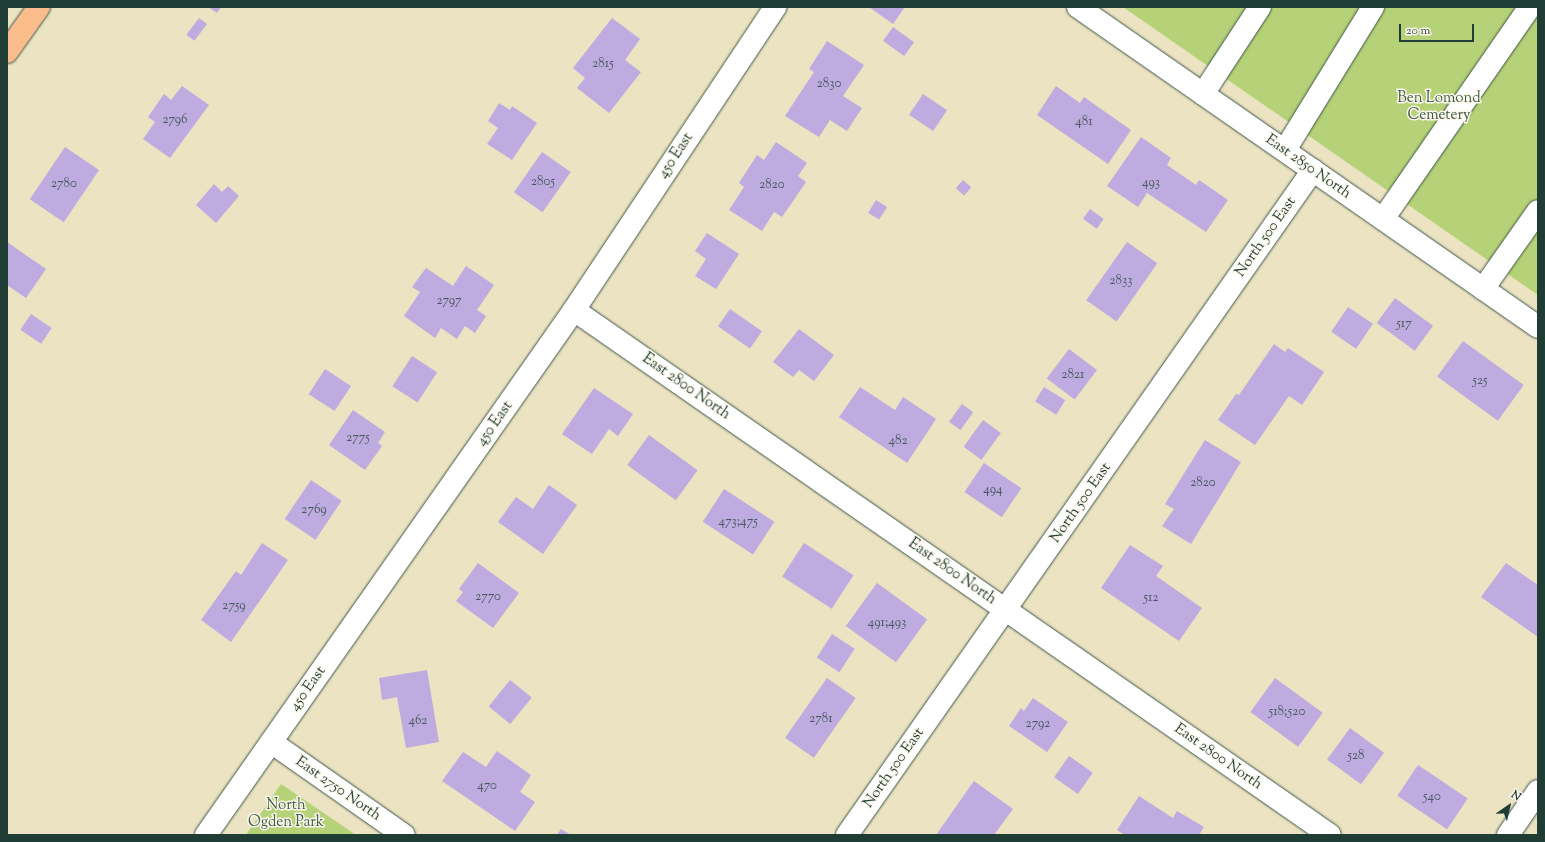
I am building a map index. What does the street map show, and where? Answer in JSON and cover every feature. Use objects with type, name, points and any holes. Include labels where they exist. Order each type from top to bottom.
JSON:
[{"type":"main road","points":[[7,52],[39,7]]},
{"type":"street","name":"450 East","points":[[206,835],[574,310],[775,7]]},
{"type":"street","name":"East 2850 North","points":[[1079,7],[1538,327]]},
{"type":"street","points":[[1203,94],[1260,7]]},
{"type":"street","points":[[1285,150],[1373,7]]},
{"type":"street","points":[[1383,219],[1530,7]]},
{"type":"street","name":"North 500 East","points":[[847,835],[1007,610],[1312,170]]},
{"type":"street","points":[[1483,288],[1538,211]]},
{"type":"street","name":"East 2800 North","points":[[574,310],[1330,835]]},
{"type":"street","name":"East 2750 North","points":[[271,742],[404,835]]},
{"type":"street","points":[[1508,835],[1538,791]]},
{"type":"green space","name":"Ben Lomond Cemetery","points":[[1123,7],[1538,7],[1538,295]]},
{"type":"green space","name":"North Ogden Park","points":[[281,784],[356,835],[246,835]]},
{"type":"building","points":[[208,7],[221,7],[217,13]]},
{"type":"building","points":[[869,7],[905,7],[893,24]]},
{"type":"building","points":[[199,18],[207,24],[194,41],[186,35]]},
{"type":"building","points":[[612,18],[640,39],[625,60],[641,72],[609,113],[577,88],[585,78],[573,68]]},
{"type":"building","points":[[893,27],[914,42],[904,56],[883,41]]},
{"type":"building","points":[[827,41],[864,65],[843,96],[862,108],[847,131],[830,120],[819,137],[785,116],[814,72],[809,69]]},
{"type":"building","points":[[182,86],[209,105],[170,158],[143,139],[155,122],[148,117],[164,94],[171,100]]},
{"type":"building","points":[[1056,86],[1080,103],[1084,97],[1131,130],[1108,164],[1037,115]]},
{"type":"building","points":[[923,94],[947,110],[933,131],[909,115]]},
{"type":"building","points":[[499,103],[510,110],[512,106],[537,123],[512,160],[487,144],[498,128],[488,121]]},
{"type":"building","points":[[1141,137],[1171,158],[1167,165],[1196,185],[1199,180],[1228,200],[1206,232],[1147,193],[1138,207],[1107,186]]},
{"type":"building","points":[[776,142],[807,163],[798,176],[806,182],[782,217],[774,212],[762,231],[729,210],[744,187],[739,183],[757,155],[764,160]]},
{"type":"building","points":[[65,147],[99,170],[64,222],[30,199]]},
{"type":"building","points":[[542,152],[571,172],[543,212],[514,192]]},
{"type":"building","points":[[963,180],[971,187],[964,196],[956,188]]},
{"type":"building","points":[[214,184],[222,192],[228,186],[239,196],[216,223],[196,205]]},
{"type":"building","points":[[876,200],[887,207],[879,220],[868,213]]},
{"type":"building","points":[[1090,209],[1104,219],[1097,229],[1083,219]]},
{"type":"building","points":[[707,233],[739,254],[716,289],[695,276],[706,259],[695,251]]},
{"type":"building","points":[[7,242],[46,269],[26,298],[7,285]]},
{"type":"building","points":[[1127,242],[1157,263],[1117,321],[1086,300]]},
{"type":"building","points":[[466,266],[494,285],[477,310],[486,316],[475,333],[465,326],[457,339],[441,328],[435,338],[404,316],[420,292],[412,287],[426,268],[453,286]]},
{"type":"building","points":[[1395,298],[1433,326],[1415,351],[1377,323]]},
{"type":"building","points":[[1348,307],[1373,324],[1356,349],[1331,332]]},
{"type":"building","points":[[730,309],[762,331],[750,349],[718,326]]},
{"type":"building","points":[[31,314],[52,328],[41,344],[20,330]]},
{"type":"building","points":[[799,329],[834,355],[814,381],[799,370],[793,377],[773,362]]},
{"type":"building","points":[[1463,341],[1524,385],[1498,421],[1437,377]]},
{"type":"building","points":[[1274,344],[1285,352],[1288,348],[1324,372],[1302,405],[1289,396],[1255,445],[1218,420],[1236,394],[1239,395]]},
{"type":"building","points":[[1069,349],[1097,370],[1075,400],[1047,379]]},
{"type":"building","points":[[412,356],[437,372],[418,403],[392,386]]},
{"type":"building","points":[[325,369],[351,386],[335,411],[309,394]]},
{"type":"building","points":[[860,387],[895,410],[903,397],[936,419],[907,463],[839,417]]},
{"type":"building","points":[[1044,387],[1065,400],[1056,415],[1035,401]]},
{"type":"building","points":[[594,388],[633,414],[618,436],[609,429],[592,454],[562,434]]},
{"type":"building","points":[[962,404],[973,412],[960,430],[949,422]]},
{"type":"building","points":[[353,410],[385,432],[378,443],[382,446],[365,470],[329,445]]},
{"type":"building","points":[[983,420],[1001,433],[981,460],[964,447]]},
{"type":"building","points":[[649,435],[698,470],[676,500],[627,465]]},
{"type":"building","points":[[1205,440],[1241,462],[1191,544],[1162,526],[1174,509],[1165,504]]},
{"type":"building","points":[[984,463],[1021,488],[1002,517],[964,492]]},
{"type":"building","points":[[311,480],[342,501],[315,540],[285,519]]},
{"type":"building","points":[[549,485],[577,505],[543,554],[498,522],[516,497],[533,509]]},
{"type":"building","points":[[724,489],[774,522],[753,554],[703,522]]},
{"type":"building","points":[[262,543],[288,560],[231,642],[201,620],[236,571],[241,575]]},
{"type":"building","points":[[804,543],[853,575],[832,609],[782,577]]},
{"type":"building","points":[[1130,545],[1163,566],[1156,576],[1202,608],[1179,641],[1101,588]]},
{"type":"building","points":[[478,563],[519,593],[493,628],[456,601],[463,592],[459,589]]},
{"type":"building","points":[[1506,563],[1538,585],[1538,637],[1481,597]]},
{"type":"building","points":[[877,583],[927,619],[896,662],[846,626]]},
{"type":"building","points":[[832,634],[855,649],[839,672],[817,657]]},
{"type":"building","points":[[427,670],[439,742],[406,748],[397,697],[382,700],[379,678]]},
{"type":"building","points":[[827,678],[856,698],[814,758],[785,738]]},
{"type":"building","points":[[1275,678],[1323,713],[1298,747],[1250,712]]},
{"type":"building","points":[[510,680],[532,698],[510,724],[489,706]]},
{"type":"building","points":[[1033,698],[1068,722],[1047,752],[1009,726],[1021,708],[1024,711]]},
{"type":"building","points":[[1350,728],[1384,753],[1361,784],[1327,760]]},
{"type":"building","points":[[497,751],[531,775],[520,792],[535,802],[515,831],[442,781],[463,752],[486,767]]},
{"type":"building","points":[[1069,756],[1093,773],[1078,794],[1054,777]]},
{"type":"building","points":[[1418,765],[1468,799],[1447,829],[1397,796]]},
{"type":"building","points":[[974,781],[1013,809],[994,835],[936,835]]},
{"type":"building","points":[[1139,796],[1173,818],[1177,811],[1204,827],[1199,835],[1125,835],[1117,830]]},
{"type":"building","points":[[561,829],[571,835],[557,835]]}]
